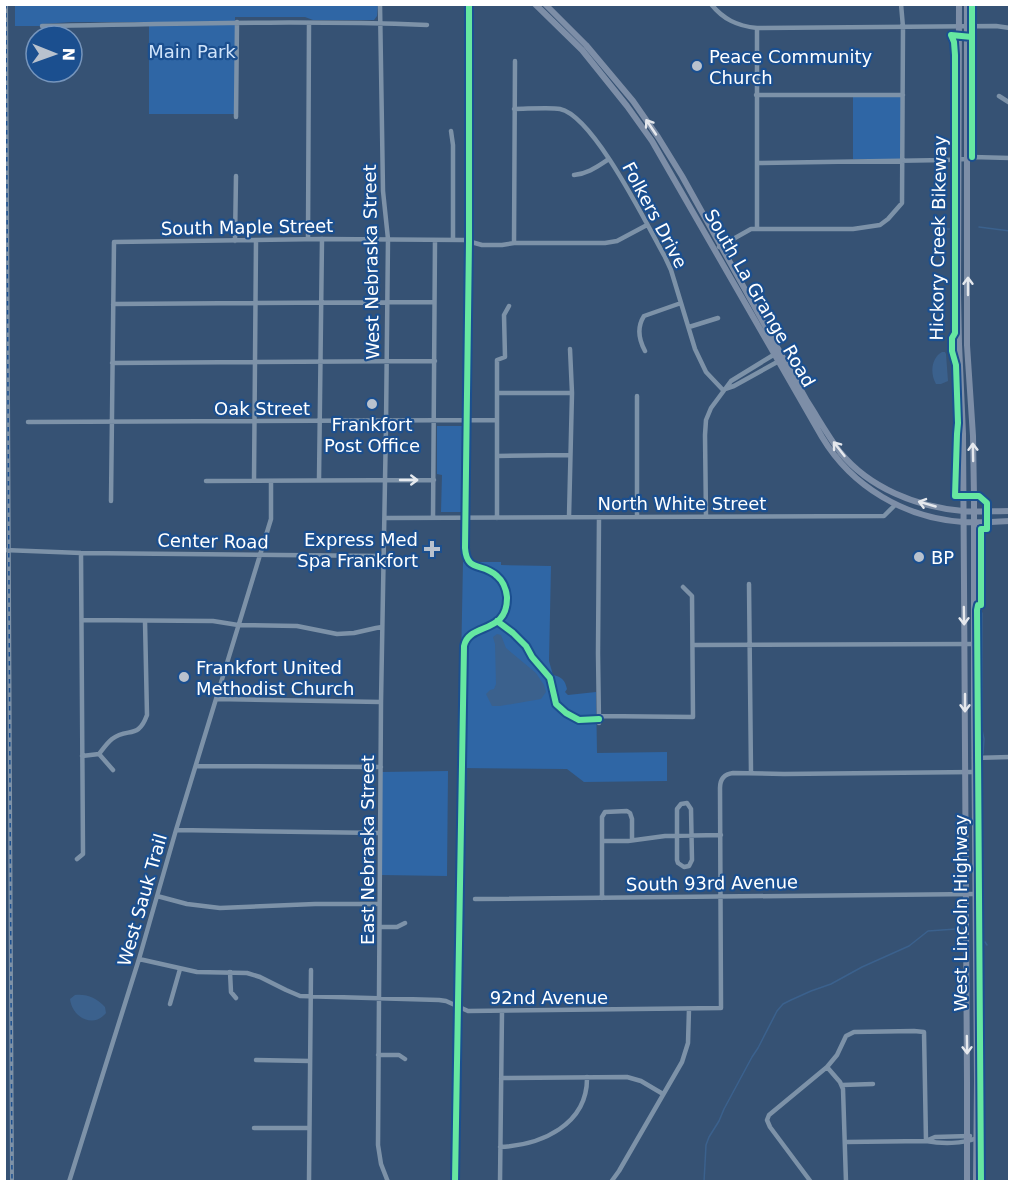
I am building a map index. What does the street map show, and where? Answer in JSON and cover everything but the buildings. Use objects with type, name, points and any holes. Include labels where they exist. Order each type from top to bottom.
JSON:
[{"type":"main road","name":"West Lincoln Highway","points":[[959,4],[959,344],[963,434],[967,1182]]},
{"type":"main road","name":"West Lincoln Highway","points":[[967,4],[968,345],[974,511],[976,1182]]},
{"type":"main road","name":"South La Grange Road","points":[[541,6],[586,45],[640,110],[671,157],[822,437],[839,462],[866,488],[895,505],[931,517],[963,522],[1010,521]]},
{"type":"main road","name":"South La Grange Road","points":[[541,6],[582,50],[633,114],[664,161],[778,357],[839,450],[874,482],[899,495],[933,506],[963,511],[1010,511]]},
{"type":"street","name":"West Nebraska Street","points":[[380,4],[383,191],[388,239],[385,518]]},
{"type":"street","points":[[711,4],[722,17],[729,21],[756,28],[959,26],[1010,28]]},
{"type":"street","points":[[714,249],[751,229],[869,228],[880,225],[903,203],[901,4]]},
{"type":"street","points":[[84,26],[237,22],[426,25]]},
{"type":"street","points":[[236,117],[237,22]]},
{"type":"street","points":[[308,239],[309,22]]},
{"type":"street","points":[[756,28],[757,229]]},
{"type":"street","points":[[514,243],[515,61]]},
{"type":"street","points":[[756,95],[903,95]]},
{"type":"street","points":[[999,96],[1010,103]]},
{"type":"street","name":"Folkers Drive","points":[[514,109],[560,109],[574,115],[586,127],[609,159],[671,270],[695,349],[706,372],[723,390]]},
{"type":"street","points":[[451,131],[453,240]]},
{"type":"street","points":[[758,163],[1010,158]]},
{"type":"street","points":[[574,174],[590,171],[609,159]]},
{"type":"street","points":[[235,241],[236,176]]},
{"type":"street","name":"South Maple Street","points":[[113,304],[114,242],[388,239],[453,240],[482,245],[605,243],[617,241],[647,225]]},
{"type":"street","points":[[319,480],[322,239]]},
{"type":"street","points":[[434,518],[435,240]]},
{"type":"street","points":[[254,481],[256,241]]},
{"type":"street","points":[[111,501],[113,304],[434,302]]},
{"type":"street","points":[[645,351],[639,338],[640,323],[644,316],[681,303]]},
{"type":"street","points":[[497,518],[498,360],[505,357],[504,315],[509,306]]},
{"type":"street","points":[[689,327],[718,318]]},
{"type":"street","points":[[569,517],[572,393],[570,349]]},
{"type":"street","points":[[706,516],[705,435],[706,420],[711,408],[723,390],[734,386],[778,357]]},
{"type":"street","points":[[112,363],[435,361]]},
{"type":"street","points":[[497,393],[572,393]]},
{"type":"street","points":[[637,396],[637,517]]},
{"type":"street","name":"Oak Street","points":[[28,422],[497,420]]},
{"type":"street","points":[[497,456],[570,455]]},
{"type":"street","points":[[207,482],[434,480]]},
{"type":"street","name":"West Sauk Trail","points":[[69,1182],[139,959],[260,555],[270,519],[271,481]]},
{"type":"street","name":"North White Street","points":[[385,518],[885,516],[895,505]]},
{"type":"street","points":[[599,517],[599,723]]},
{"type":"street","name":"East Nebraska Street","points":[[385,518],[381,702],[378,1144],[381,1164],[387,1181]]},
{"type":"street","name":"Center Road","points":[[4,551],[383,556]]},
{"type":"street","points":[[77,859],[82,854],[81,553]]},
{"type":"street","points":[[749,584],[751,773]]},
{"type":"street","points":[[599,716],[693,717],[692,596],[683,587]]},
{"type":"street","points":[[82,620],[213,621],[238,625],[297,626],[337,634],[382,627]]},
{"type":"street","points":[[81,756],[99,754],[113,738],[138,731],[144,724],[147,715],[145,621]]},
{"type":"street","points":[[693,645],[974,644]]},
{"type":"street","points":[[216,699],[381,702]]},
{"type":"street","points":[[99,754],[113,770]]},
{"type":"street","points":[[974,758],[1010,757]]},
{"type":"street","points":[[196,766],[381,767]]},
{"type":"street","points":[[721,897],[720,782],[724,776],[733,773],[974,772]]},
{"type":"street","points":[[684,803],[688,804],[691,809],[692,836],[691,863],[684,867],[678,863],[677,809],[684,803]]},
{"type":"street","points":[[602,898],[602,817],[605,812],[627,811],[630,813],[632,840]]},
{"type":"street","points":[[176,830],[380,833]]},
{"type":"street","points":[[602,841],[721,835]]},
{"type":"street","name":"South 93rd Avenue","points":[[475,899],[975,894]]},
{"type":"street","points":[[157,896],[187,904],[220,908],[380,904]]},
{"type":"street","name":"92nd Avenue","points":[[139,959],[197,972],[247,973],[300,996],[439,1000],[468,1011],[721,1008],[721,897]]},
{"type":"street","points":[[380,927],[397,927],[405,923]]},
{"type":"street","points":[[170,1004],[180,969]]},
{"type":"street","points":[[309,1182],[311,970]]},
{"type":"street","points":[[230,972],[231,992],[236,998]]},
{"type":"street","points":[[611,1182],[682,1062],[687,1043],[689,1009]]},
{"type":"street","points":[[500,1182],[502,1011]]},
{"type":"street","points":[[811,1182],[767,1120],[769,1115],[827,1067],[837,1055],[844,1039],[851,1033],[857,1031],[924,1032],[926,1141]]},
{"type":"street","points":[[378,1055],[399,1055],[405,1059]]},
{"type":"street","points":[[256,1060],[310,1061]]},
{"type":"street","points":[[827,1067],[842,1085],[844,1093],[846,1182]]},
{"type":"street","points":[[500,1147],[513,1146],[558,1132],[570,1122],[579,1108],[587,1092],[587,1077]]},
{"type":"street","points":[[501,1078],[627,1077],[641,1081],[663,1094]]},
{"type":"street","points":[[842,1085],[873,1084]]},
{"type":"street","points":[[254,1128],[309,1128]]},
{"type":"street","points":[[846,1142],[926,1141],[935,1137],[977,1138]]},
{"type":"green space","name":"Main Park","points":[[378,4],[377,16],[374,20],[235,17],[235,114],[149,114],[149,22],[72,22],[15,26],[15,5]]},
{"type":"green space","points":[[853,97],[901,97],[901,159],[853,159]]},
{"type":"green space","points":[[437,426],[464,426],[463,512],[441,512],[442,475],[437,474]]},
{"type":"green space","points":[[463,562],[551,566],[549,661],[553,675],[564,681],[567,689],[565,692],[568,695],[596,692],[597,753],[667,752],[667,781],[584,782],[567,769],[459,768]]},
{"type":"green space","points":[[448,771],[447,876],[381,875],[382,772]]},
{"type":"shaded area","points":[[942,352],[946,354],[948,381],[936,384],[933,366],[936,358]]},
{"type":"shaded area","points":[[497,634],[501,635],[506,648],[536,673],[546,692],[541,699],[492,706],[486,694],[494,689],[496,684],[493,637]]},
{"type":"shaded area","points":[[75,995],[95,999],[105,1007],[106,1013],[95,1020],[84,1019],[79,1016],[72,1005],[70,999]]},
{"type":"waterway","points":[[979,227],[1010,231]]},
{"type":"waterway","points":[[946,229],[951,229]]},
{"type":"waterway","points":[[982,613],[983,754]]},
{"type":"waterway","points":[[704,1182],[706,1145],[709,1137],[777,1011],[783,1004],[831,984],[909,946],[928,931],[956,929]]},
{"type":"railway","points":[[6,4],[12,1182]]},
{"type":"cycle path","points":[[455,1182],[464,646],[473,634],[495,623],[501,617],[506,609],[507,597],[504,585],[499,578],[472,564],[466,556],[465,548],[469,4]]},
{"type":"cycle path","points":[[972,4],[972,157]]},
{"type":"cycle path","name":"Hickory Creek Bikeway","points":[[972,37],[951,35],[955,55],[955,333],[952,338],[952,351],[956,365],[958,423],[955,496],[979,496],[987,503],[987,529],[981,529],[981,605],[978,605],[977,610],[981,1182]]},
{"type":"cycle path","points":[[497,621],[526,646],[550,678],[556,704],[579,720],[599,719]]},
{"type":"place","name":"Peace Community Church","points":[[697,66]]},
{"type":"place","name":"Frankfort Post Office","points":[[372,404]]},
{"type":"place","name":"Express Med Spa Frankfort","points":[[432,549]]},
{"type":"place","name":"BP","points":[[919,557]]},
{"type":"place","name":"Frankfort United Methodist Church","points":[[184,677]]}]
